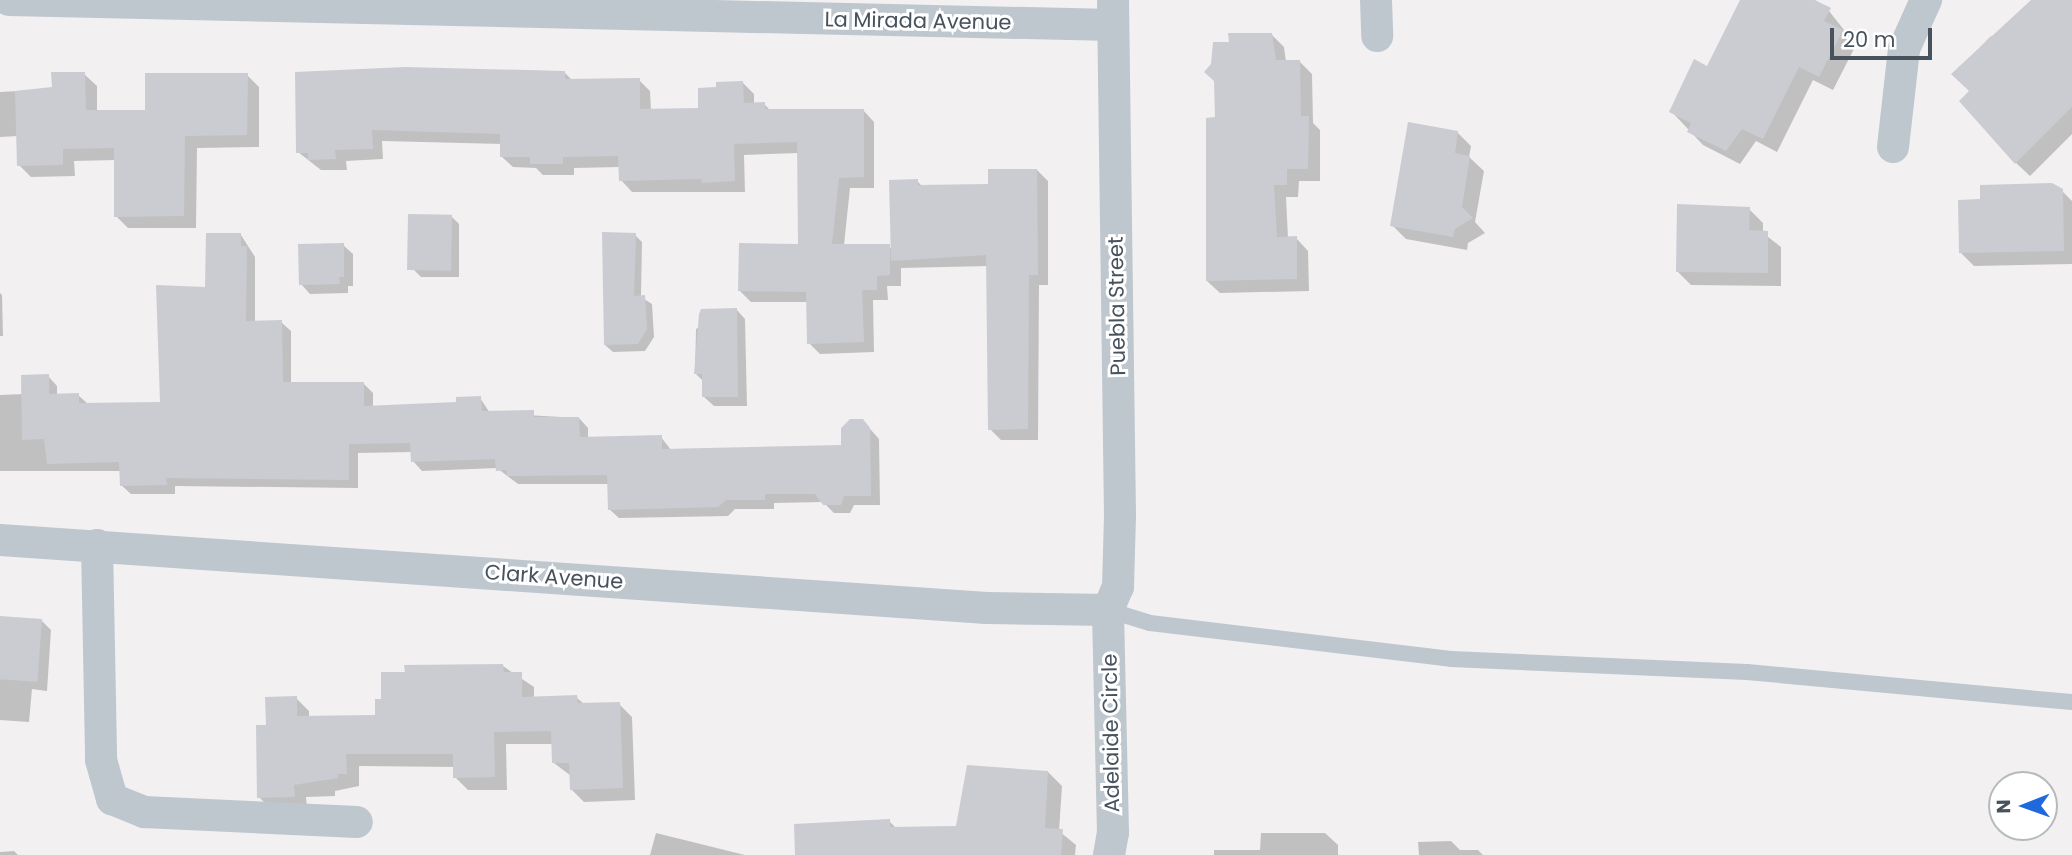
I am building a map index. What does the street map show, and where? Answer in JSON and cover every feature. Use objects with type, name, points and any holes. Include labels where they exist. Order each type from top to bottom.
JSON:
[{"type":"street","name":"La Mirada Avenue","points":[[9,0],[1113,13]]},
{"type":"street","points":[[1376,0],[1377,36]]},
{"type":"street","points":[[1893,148],[1904,49],[1926,0]]},
{"type":"street","name":"Puebla Street","points":[[1108,610],[1118,587],[1120,516],[1113,13]]},
{"type":"street","name":"Clark Avenue","points":[[0,540],[987,608],[1108,610]]},
{"type":"street","points":[[97,545],[101,760],[112,799],[145,812],[357,822]]},
{"type":"street","name":"Adelaide Circle","points":[[1108,610],[1113,833],[1109,855]]},
{"type":"lane","points":[[1108,610],[1150,624],[1451,659],[1746,672],[2072,702]]},
{"type":"building","points":[[1740,0],[1815,0],[1831,8],[1824,21],[1843,30],[1819,77],[1799,67],[1763,139],[1742,129],[1726,151],[1687,132],[1691,123],[1669,112],[1694,59],[1707,66]]},
{"type":"building","points":[[2031,0],[2072,0],[2072,107],[2015,164],[1959,101],[1969,91],[1951,74]]},
{"type":"building","points":[[1228,33],[1272,33],[1276,60],[1300,60],[1301,116],[1309,116],[1308,169],[1287,169],[1287,185],[1274,185],[1277,237],[1297,236],[1297,279],[1206,281],[1206,118],[1215,117],[1214,81],[1204,72],[1211,64],[1213,42],[1229,42]]},
{"type":"building","points":[[405,67],[565,71],[565,79],[640,78],[640,109],[698,108],[698,88],[716,87],[716,82],[743,81],[744,103],[765,102],[765,109],[864,109],[864,177],[839,178],[832,244],[890,244],[890,275],[877,276],[877,290],[862,290],[864,342],[807,344],[806,292],[738,291],[739,243],[798,244],[797,142],[734,144],[735,181],[702,183],[701,179],[619,181],[618,156],[563,157],[563,164],[530,164],[530,157],[500,157],[500,134],[372,130],[373,149],[335,150],[336,159],[308,160],[308,153],[296,153],[295,72]]},
{"type":"building","points":[[51,72],[85,72],[86,110],[145,110],[145,73],[248,73],[247,135],[185,136],[184,216],[114,217],[114,148],[63,149],[63,165],[17,166],[15,91],[52,87]]},
{"type":"building","points":[[1408,122],[1458,131],[1455,153],[1470,156],[1462,207],[1473,218],[1455,229],[1453,237],[1390,226]]},
{"type":"building","points":[[988,169],[1037,169],[1038,275],[1029,275],[1028,429],[988,430],[986,255],[891,261],[889,180],[918,179],[918,185],[988,184]]},
{"type":"building","points":[[2052,183],[2063,189],[2064,251],[1959,253],[1958,200],[1980,199],[1980,185]]},
{"type":"building","points":[[1677,204],[1750,207],[1749,230],[1768,231],[1768,273],[1676,272]]},
{"type":"building","points":[[408,214],[452,215],[451,271],[407,270]]},
{"type":"building","points":[[602,232],[636,233],[634,296],[645,295],[647,329],[638,344],[604,345]]},
{"type":"building","points":[[206,233],[241,233],[241,246],[247,246],[246,321],[282,320],[283,382],[364,382],[364,406],[456,402],[456,397],[481,396],[482,411],[534,410],[534,417],[579,417],[580,437],[662,435],[662,449],[841,445],[841,428],[850,419],[863,419],[870,428],[871,496],[844,496],[841,505],[823,505],[815,494],[765,494],[765,500],[726,500],[718,507],[608,510],[607,475],[507,476],[507,470],[496,471],[495,459],[411,462],[410,443],[349,444],[349,480],[166,478],[167,485],[120,486],[119,462],[47,464],[44,439],[22,440],[21,375],[49,374],[49,394],[79,393],[79,403],[160,402],[156,285],[205,287]]},
{"type":"building","points":[[344,243],[344,277],[339,277],[340,284],[299,285],[298,244]]},
{"type":"building","points":[[737,308],[738,397],[702,397],[702,374],[694,374],[699,314],[701,309]]},
{"type":"building","points":[[0,616],[42,619],[38,682],[0,679]]},
{"type":"building","points":[[503,664],[504,672],[522,672],[522,697],[577,695],[578,703],[620,702],[623,788],[570,790],[569,763],[552,763],[551,731],[494,732],[495,777],[453,778],[453,754],[346,754],[347,774],[294,785],[295,797],[257,798],[256,725],[266,725],[265,697],[297,696],[297,716],[375,715],[375,699],[381,699],[381,672],[405,672],[404,665]]},
{"type":"building","points":[[967,765],[1048,771],[1045,828],[1063,829],[1061,855],[795,855],[794,824],[890,819],[890,827],[956,826]]}]
